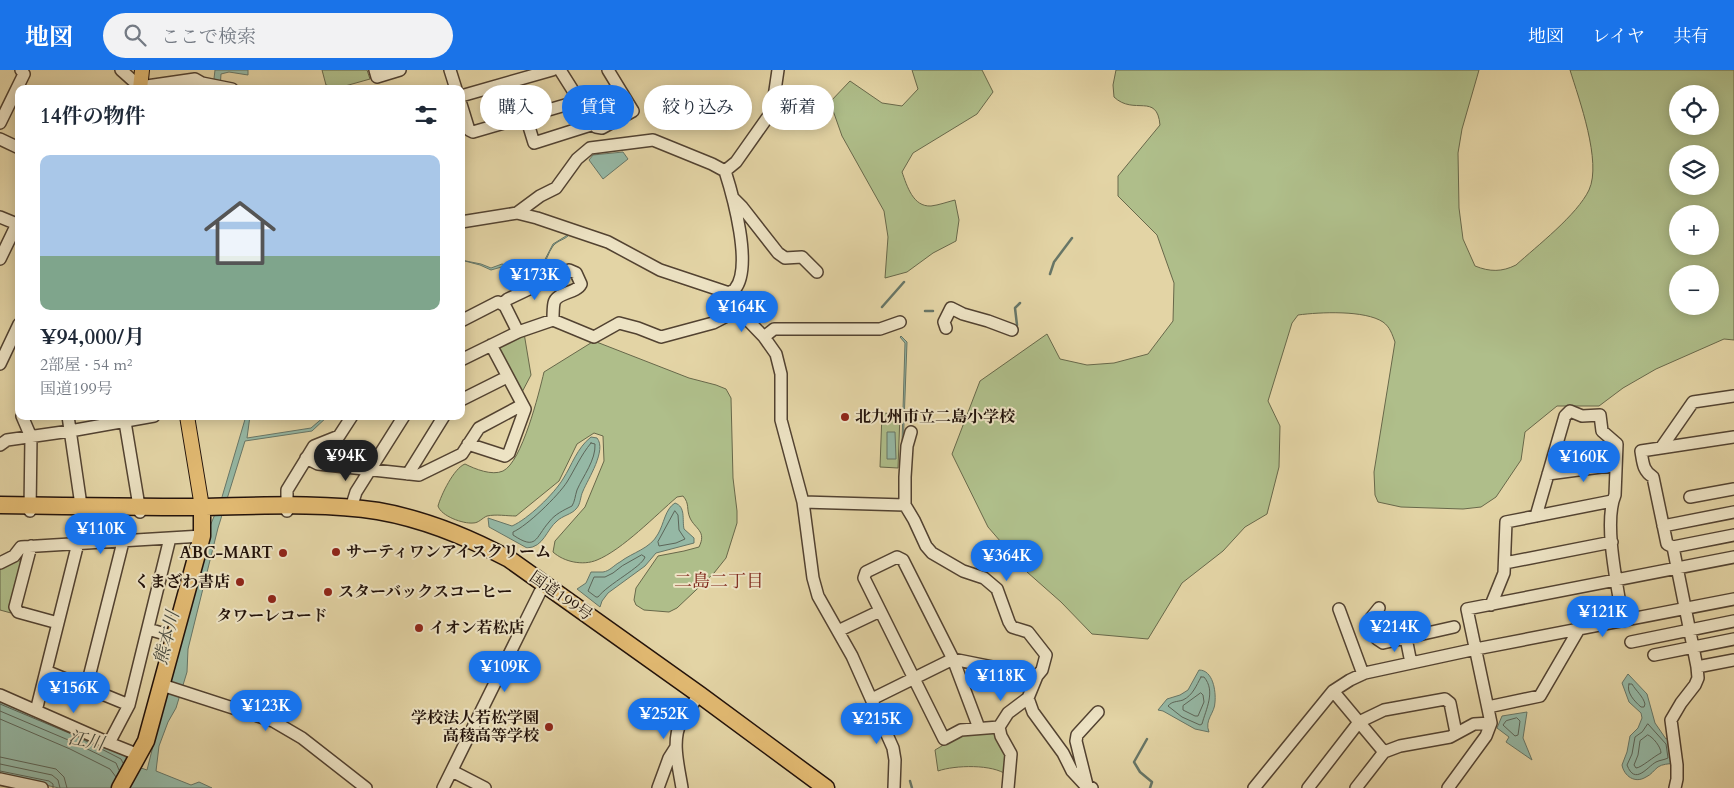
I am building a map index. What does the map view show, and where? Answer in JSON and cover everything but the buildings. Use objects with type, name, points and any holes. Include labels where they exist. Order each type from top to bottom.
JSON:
[{"type":"highway","points":[[0,505],[30,508]]},
{"type":"highway","name":"国道199号","points":[[30,508],[214,510],[352,508],[406,517],[440,527],[476,542],[509,559],[543,588],[810,788]]},
{"type":"highway","points":[[0,511],[30,508]]},
{"type":"highway","name":"国道199号","points":[[287,509],[376,519],[419,528],[503,566],[543,588],[700,695],[826,788]]},
{"type":"highway","points":[[120,788],[146,741],[202,536],[214,510]]},
{"type":"main road","points":[[140,85],[142,70]]},
{"type":"main road","points":[[188,420],[214,510]]},
{"type":"street","points":[[18,85],[24,74],[21,70]]},
{"type":"street","points":[[121,70],[137,85]]},
{"type":"street","points":[[375,70],[377,77],[400,70]]},
{"type":"street","points":[[450,70],[455,85]]},
{"type":"street","points":[[465,95],[552,70]]},
{"type":"street","points":[[560,70],[569,85]]},
{"type":"street","points":[[608,70],[617,85]]},
{"type":"street","points":[[725,171],[736,162],[772,111],[778,70]]},
{"type":"street","points":[[153,85],[197,75],[202,83],[212,85]]},
{"type":"street","points":[[0,123],[15,92]]},
{"type":"street","points":[[0,94],[11,100]]},
{"type":"street","points":[[465,117],[469,130],[473,132],[480,130]]},
{"type":"street","points":[[530,130],[534,143],[575,130]]},
{"type":"street","points":[[0,139],[15,146]]},
{"type":"street","points":[[516,214],[540,196],[556,188],[577,158],[590,148],[653,140],[725,171],[734,199],[742,245],[741,274],[736,288],[729,293]]},
{"type":"street","points":[[734,199],[778,253],[785,258],[802,257],[817,272]]},
{"type":"street","points":[[465,221],[516,214],[537,218],[608,242],[660,270],[729,293],[738,310],[764,337],[776,354],[781,374],[781,420],[803,502],[813,578],[818,596],[872,699],[893,748],[895,760],[894,788]]},
{"type":"street","points":[[0,217],[15,223]]},
{"type":"street","points":[[0,259],[15,228]]},
{"type":"street","points":[[502,304],[508,299],[569,270],[576,273],[581,284],[579,288],[556,298],[554,301],[553,320]]},
{"type":"street","points":[[465,320],[498,302],[505,306],[518,332]]},
{"type":"street","points":[[946,328],[944,322],[951,308],[962,314],[1012,330]]},
{"type":"street","points":[[465,358],[518,332],[553,320],[594,336],[619,322],[661,337],[714,323],[738,310]]},
{"type":"street","points":[[764,337],[774,330],[880,330],[900,322]]},
{"type":"street","points":[[0,364],[3,351],[15,331]]},
{"type":"street","points":[[468,444],[505,456],[509,453],[525,409],[492,345]]},
{"type":"street","points":[[465,398],[507,377]]},
{"type":"street","points":[[1661,448],[1693,402],[1734,396]]},
{"type":"street","points":[[306,458],[318,464],[419,475],[462,454],[479,428],[522,405]]},
{"type":"street","points":[[1536,516],[1565,416],[1570,411],[1582,416],[1600,415],[1602,430],[1617,444],[1615,494],[1612,501],[1609,523],[1623,621]]},
{"type":"street","points":[[24,420],[31,437],[30,508]]},
{"type":"street","points":[[69,420],[81,509]]},
{"type":"street","points":[[0,445],[7,440],[70,431],[120,420]]},
{"type":"street","points":[[125,420],[140,509]]},
{"type":"street","points":[[287,509],[287,490],[314,446],[339,436],[349,420]]},
{"type":"street","points":[[352,508],[356,492],[398,420]]},
{"type":"street","points":[[408,474],[442,420]]},
{"type":"street","points":[[911,432],[906,454],[906,505],[926,546],[932,553],[963,571],[984,578],[996,590],[1008,622],[1012,627],[1028,632],[1046,655],[1042,670],[1037,676],[1028,698],[1008,713],[999,727],[1001,736],[1011,754],[1008,788]]},
{"type":"street","points":[[1734,437],[1642,452],[1644,469],[1647,474],[1653,477],[1667,544],[1673,547],[1734,535]]},
{"type":"street","points":[[1548,474],[1616,465]]},
{"type":"street","points":[[1690,496],[1734,489]]},
{"type":"street","points":[[1491,605],[1504,573],[1506,522],[1612,501]]},
{"type":"street","points":[[803,502],[906,505]]},
{"type":"street","points":[[1662,526],[1734,512]]},
{"type":"street","points":[[0,563],[14,556],[21,547],[202,536]]},
{"type":"street","points":[[109,743],[129,705],[170,538]]},
{"type":"street","points":[[86,689],[123,542]]},
{"type":"street","points":[[1505,563],[1612,542]]},
{"type":"street","points":[[36,711],[78,543]]},
{"type":"street","points":[[31,546],[15,607],[18,612],[58,623]]},
{"type":"street","points":[[1673,547],[1698,678],[1672,720],[1677,765],[1675,788]]},
{"type":"street","points":[[979,728],[954,658],[903,560],[897,557],[866,572],[864,578],[944,739],[961,730],[999,727]]},
{"type":"street","points":[[1448,788],[1486,736],[1491,723],[1467,609],[1734,557]]},
{"type":"street","points":[[443,788],[543,588]]},
{"type":"street","points":[[1254,788],[1333,691],[1363,674],[1476,649],[1734,599]]},
{"type":"street","points":[[1379,608],[1371,618],[1376,640],[1382,643],[1454,627]]},
{"type":"street","points":[[1339,609],[1363,674]]},
{"type":"street","points":[[838,631],[880,611]]},
{"type":"street","points":[[1631,642],[1734,621]]},
{"type":"street","points":[[148,629],[175,637]]},
{"type":"street","points":[[1488,707],[1540,696],[1579,630]]},
{"type":"street","points":[[1406,638],[1411,663]]},
{"type":"street","points":[[1654,655],[1734,639]]},
{"type":"street","points":[[872,699],[954,658],[1037,676]]},
{"type":"street","points":[[1697,667],[1734,660]]},
{"type":"street","points":[[46,672],[129,705]]},
{"type":"street","points":[[162,686],[273,721],[302,738],[366,788]]},
{"type":"street","points":[[1333,691],[1384,752]]},
{"type":"street","points":[[0,695],[138,757]]},
{"type":"street","points":[[1028,698],[1033,712],[1059,746],[1072,771],[1089,787]]},
{"type":"street","points":[[1308,788],[1359,722],[1384,710],[1445,699],[1450,703],[1456,733]]},
{"type":"street","points":[[682,788],[676,747],[677,730],[694,702]]},
{"type":"street","points":[[1089,787],[1076,741],[1077,735],[1098,712]]},
{"type":"street","points":[[1356,788],[1384,752],[1400,746],[1450,737],[1474,724],[1491,723]]},
{"type":"street","points":[[658,788],[669,758],[676,747]]},
{"type":"street","points":[[452,772],[485,788]]},
{"type":"street","points":[[0,779],[42,788]]},
{"type":"green space","points":[[322,70],[367,70],[370,79],[349,85],[326,85]]},
{"type":"green space","points":[[912,70],[982,70],[993,92],[977,114],[913,153],[902,172],[912,195],[920,203],[931,206],[955,200],[959,220],[956,241],[933,253],[907,272],[885,278],[888,237],[884,211],[842,136],[834,113],[834,98],[850,81],[882,103],[902,106],[918,89]]},
{"type":"green space","points":[[1116,70],[1479,70],[1462,129],[1458,153],[1459,208],[1463,239],[1475,266],[1496,270],[1516,265],[1566,220],[1589,190],[1593,164],[1591,147],[1588,130],[1570,70],[1734,70],[1734,340],[1724,339],[1656,369],[1623,388],[1599,406],[1557,406],[1525,432],[1521,460],[1496,497],[1481,507],[1463,509],[1401,507],[1378,502],[1375,495],[1374,472],[1395,342],[1390,331],[1383,322],[1365,315],[1318,313],[1298,315],[1292,323],[1268,401],[1280,426],[1279,467],[1267,514],[1245,527],[1223,551],[1182,583],[1148,639],[1092,634],[1061,602],[1027,572],[988,527],[952,454],[980,381],[1047,334],[1060,359],[1087,365],[1114,363],[1148,354],[1173,321],[1174,283],[1157,235],[1118,196],[1118,176],[1160,125],[1158,115],[1154,109],[1129,105],[1114,97],[1113,85]]},
{"type":"green space","points":[[524,333],[531,375],[521,394],[498,350],[499,346]]},
{"type":"green space","points":[[594,341],[689,378],[726,389],[731,398],[733,478],[737,523],[726,558],[714,573],[677,608],[669,612],[644,610],[636,605],[634,600],[636,588],[658,556],[699,547],[702,537],[690,518],[683,496],[677,497],[628,540],[597,560],[586,563],[568,561],[553,552],[555,541],[585,507],[604,461],[603,436],[594,433],[577,444],[559,481],[516,516],[490,515],[477,522],[469,523],[458,521],[448,516],[438,506],[452,476],[465,464],[479,470],[494,473],[503,471],[510,465],[517,455],[529,426],[544,372]]},
{"type":"green space","points":[[882,413],[900,414],[898,468],[880,467]]},
{"type":"green space","points":[[16,560],[23,562],[11,613],[0,610],[0,567]]},
{"type":"green space","points":[[997,731],[1008,751],[1007,775],[1001,771],[983,767],[954,768],[938,771],[935,750],[962,734]]},
{"type":"water","points":[[215,70],[248,70],[248,75],[229,72],[221,74],[220,85],[213,85]]},
{"type":"water","points":[[623,152],[628,159],[603,179],[589,160],[593,155]]},
{"type":"water","points":[[568,233],[570,234],[553,246],[542,269],[517,270],[505,266],[491,270],[465,261],[481,264],[491,268],[502,264],[516,268],[541,267],[553,244]]},
{"type":"water","points":[[901,336],[907,342],[902,477],[905,343]]},
{"type":"water","name":"江川","points":[[245,420],[249,420],[247,438],[311,428],[320,420],[324,420],[312,431],[245,441],[218,528],[188,649],[187,672],[176,708],[168,722],[159,746],[156,771],[191,785],[199,782],[212,788],[59,788],[0,775],[0,699],[125,755],[129,764],[147,770],[206,536],[222,497]]},
{"type":"water","points":[[887,432],[895,432],[896,459],[887,459]]},
{"type":"water","points":[[591,437],[597,438],[600,450],[578,507],[557,521],[537,545],[527,548],[489,527],[488,518],[512,526],[533,512],[559,485],[578,451]]},
{"type":"water","points":[[675,503],[681,507],[684,529],[694,538],[694,543],[656,553],[645,566],[608,593],[600,607],[577,589],[586,583],[591,572],[608,570],[651,543],[658,534],[669,509]]},
{"type":"water","points":[[1199,670],[1208,673],[1213,682],[1215,692],[1215,706],[1208,724],[1209,732],[1195,729],[1158,710],[1167,699],[1188,690]]},
{"type":"water","points":[[1628,674],[1647,694],[1655,723],[1666,739],[1670,737],[1674,763],[1660,766],[1648,776],[1638,780],[1631,778],[1625,772],[1622,765],[1630,736],[1638,728],[1642,718],[1641,713],[1629,702],[1622,683]]},
{"type":"water","points":[[1527,712],[1523,738],[1532,760],[1506,742],[1509,737],[1497,728],[1502,716]]},
{"type":"waterway","points":[[1050,274],[1054,262],[1072,238]]},
{"type":"waterway","points":[[882,307],[904,282]]},
{"type":"waterway","points":[[1015,327],[1017,325],[1015,308],[1020,303]]},
{"type":"waterway","points":[[925,311],[933,311]]},
{"type":"waterway","points":[[1147,739],[1134,762],[1140,772],[1152,782],[1150,788]]},
{"type":"waterway","points":[[910,781],[912,788]]},
{"type":"place","name":"北九州市立二島小学校","points":[[845,417]]},
{"type":"place","name":"サーティワンアイスクリーム","points":[[336,552]]},
{"type":"place","name":"ABC-MART","points":[[283,553]]},
{"type":"place","name":"くまざわ書店","points":[[240,582]]},
{"type":"place","name":"スターバックスコーヒー","points":[[328,592]]},
{"type":"place","name":"タワーレコード","points":[[272,599]]},
{"type":"place","name":"イオン若松店","points":[[419,628]]},
{"type":"place","name":"学校法人若松学園 高稜高等学校","points":[[549,727]]},
{"type":"district","name":"二島二丁目","points":[[719,581]]},
{"type":"water label","name":"熊本川","points":[[167,638]]}]
